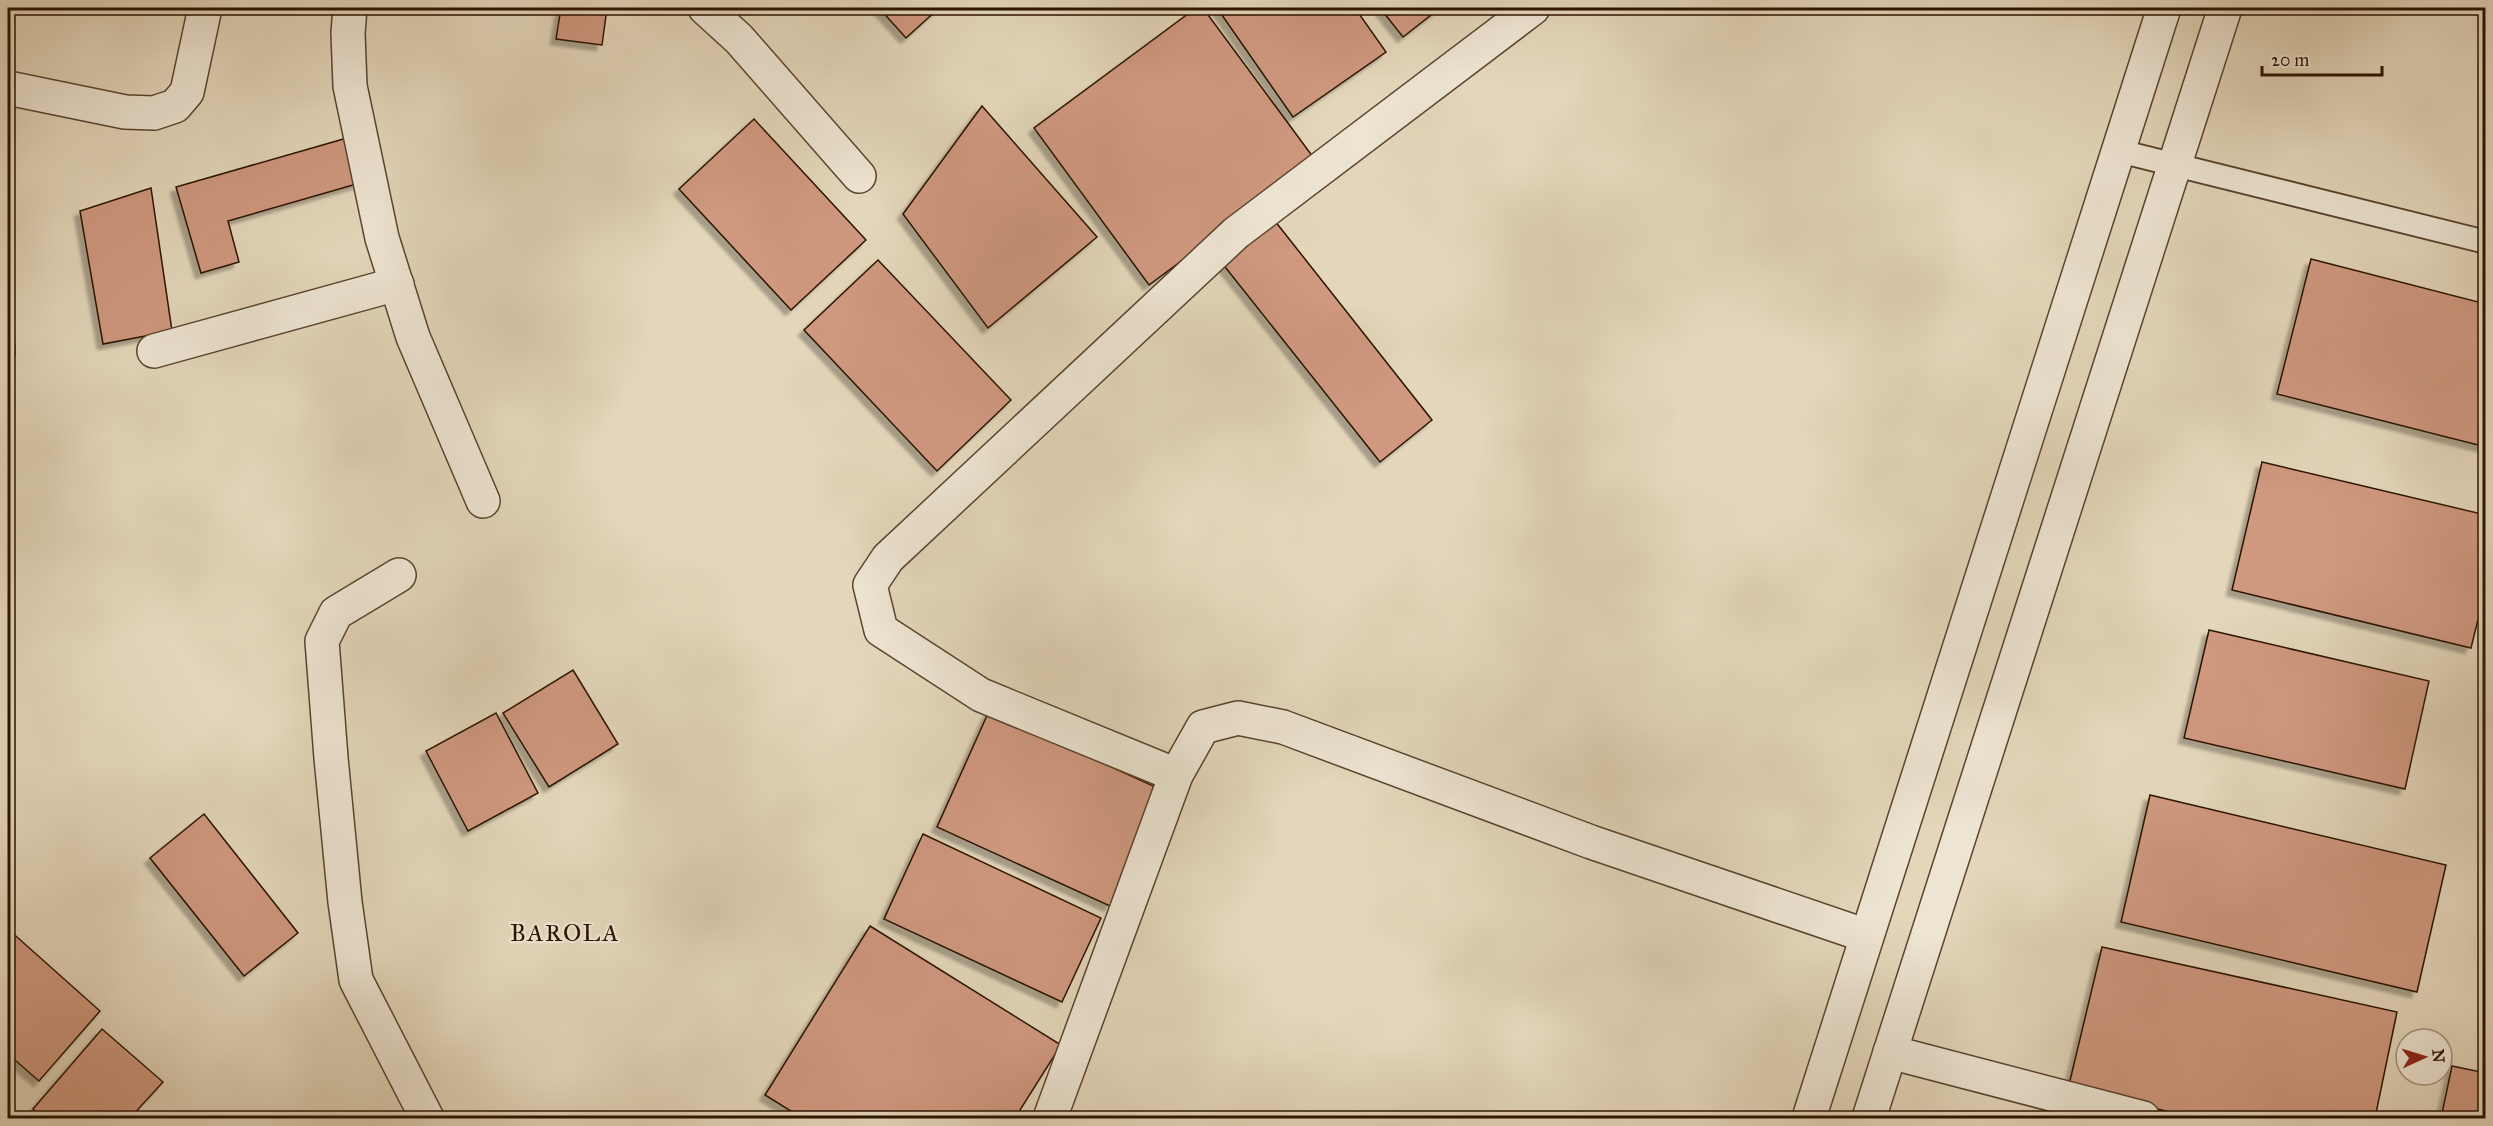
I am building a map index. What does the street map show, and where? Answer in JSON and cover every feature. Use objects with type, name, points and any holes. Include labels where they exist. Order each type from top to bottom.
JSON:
[{"type":"street","points":[[8,88],[125,112],[154,113],[175,106],[187,92],[205,8]]},
{"type":"street","points":[[350,8],[348,33],[350,86],[382,238],[413,337],[483,501]]},
{"type":"street","points":[[705,8],[739,39],[859,176]]},
{"type":"street","points":[[1176,775],[981,695],[881,630],[870,585],[888,558],[1236,232],[1533,8]]},
{"type":"street","points":[[1809,1119],[2164,8]]},
{"type":"street","points":[[1869,1119],[2225,8]]},
{"type":"street","points":[[154,351],[397,284]]},
{"type":"street","points":[[399,575],[336,613],[322,641],[332,770],[356,980],[427,1119]]},
{"type":"street","points":[[1050,1119],[1176,775],[1203,728],[1238,718],[1283,727],[1591,842],[1867,936]]},
{"type":"street","points":[[1890,1052],[2143,1119]]},
{"type":"lane","points":[[2119,151],[2486,242]]},
{"type":"building","points":[[561,8],[607,8],[602,45],[556,39]]},
{"type":"building","points":[[879,8],[939,8],[906,38]]},
{"type":"building","points":[[1196,8],[1203,8],[1316,161],[1149,285],[1034,128]]},
{"type":"building","points":[[1217,8],[1355,8],[1386,52],[1293,117]]},
{"type":"building","points":[[1380,8],[1440,8],[1403,37]]},
{"type":"building","points":[[982,106],[1097,237],[988,328],[903,214]]},
{"type":"building","points":[[754,119],[866,240],[791,310],[679,189]]},
{"type":"building","points":[[347,138],[360,183],[228,221],[239,262],[201,273],[176,187]]},
{"type":"building","points":[[151,188],[172,331],[103,344],[80,211]]},
{"type":"building","points":[[1271,216],[1432,420],[1380,462],[1218,258]]},
{"type":"building","points":[[2311,259],[2486,304],[2486,447],[2277,394]]},
{"type":"building","points":[[878,260],[1011,400],[937,471],[804,330]]},
{"type":"building","points":[[13,303],[15,355],[8,355],[8,304]]},
{"type":"building","points":[[2262,462],[2486,515],[2486,587],[2471,648],[2232,590]]},
{"type":"building","points":[[2209,630],[2429,681],[2405,789],[2184,738]]},
{"type":"building","points":[[573,670],[618,744],[549,787],[503,713]]},
{"type":"building","points":[[989,711],[1162,790],[1110,906],[937,827]]},
{"type":"building","points":[[496,713],[538,793],[468,831],[426,751]]},
{"type":"building","points":[[2150,795],[2446,865],[2417,992],[2121,922]]},
{"type":"building","points":[[204,814],[298,933],[244,976],[150,858]]},
{"type":"building","points":[[923,834],[1101,918],[1062,1002],[884,919]]},
{"type":"building","points":[[870,926],[1061,1045],[1015,1118],[802,1118],[765,1095]]},
{"type":"building","points":[[8,929],[100,1011],[39,1081],[8,1054]]},
{"type":"building","points":[[2102,947],[2397,1012],[2375,1118],[2197,1118],[2068,1089]]},
{"type":"building","points":[[102,1029],[163,1082],[130,1118],[43,1118],[33,1109]]},
{"type":"building","points":[[2454,1066],[2486,1073],[2486,1118],[2441,1118],[2448,1087],[2454,1087]]},
{"type":"building","points":[[8,1106],[22,1118],[8,1118]]},
{"type":"district","name":"BAROLA","points":[[565,933]]}]
